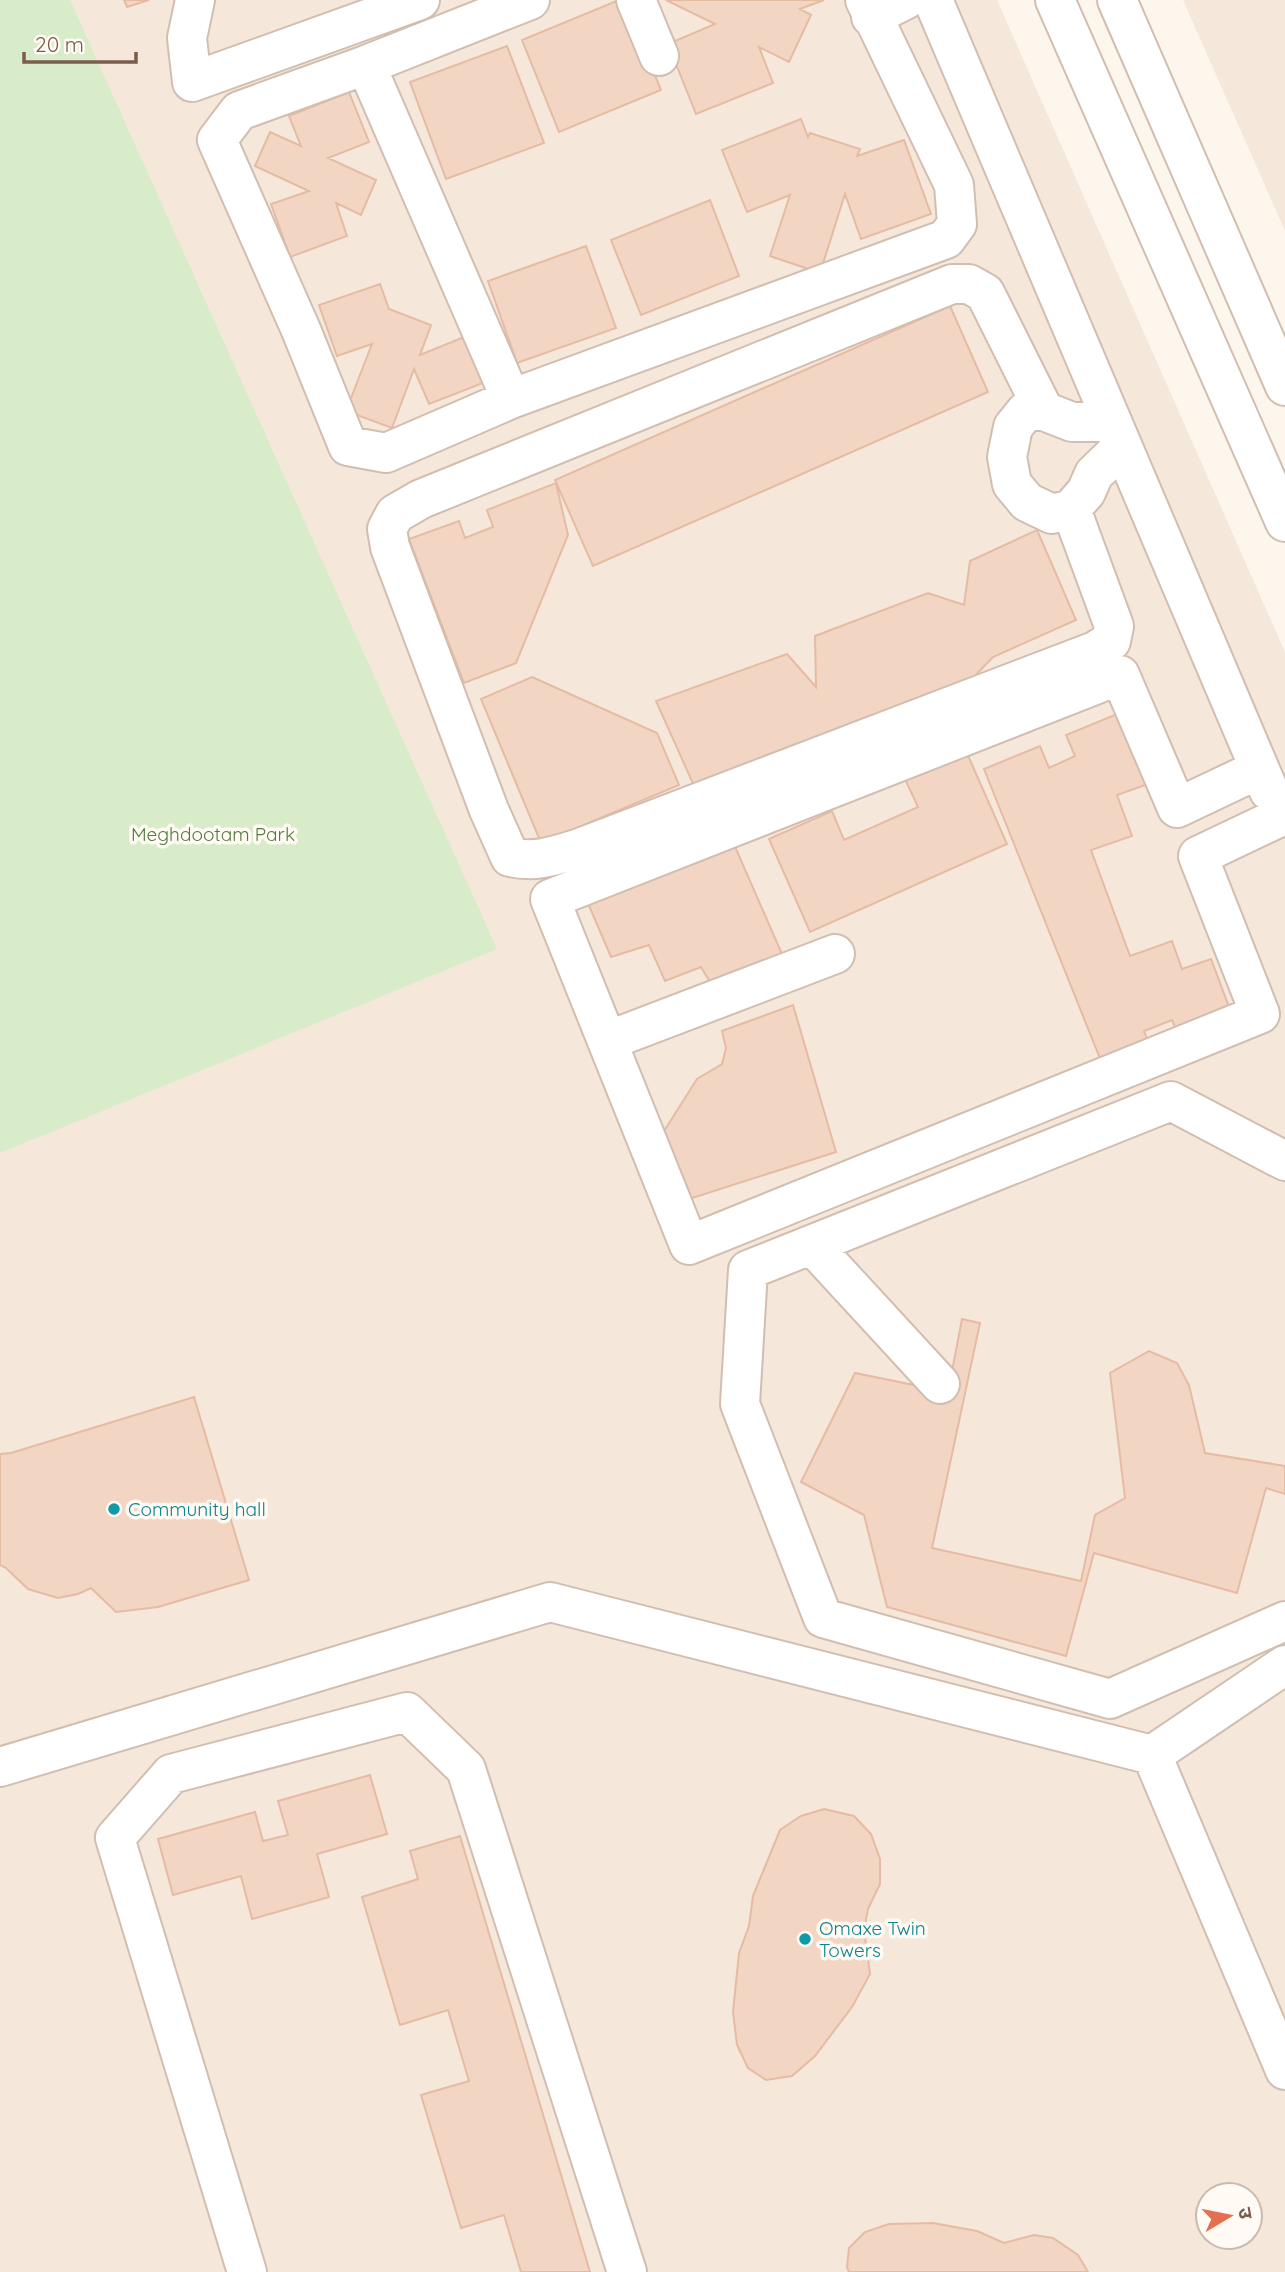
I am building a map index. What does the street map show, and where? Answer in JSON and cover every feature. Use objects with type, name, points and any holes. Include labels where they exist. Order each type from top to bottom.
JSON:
[{"type":"street","points":[[195,0],[187,38],[192,82],[420,0]]},
{"type":"street","points":[[530,0],[366,65],[239,111],[217,140],[301,330],[348,446],[386,453],[511,399],[946,239],[957,224],[954,185],[868,9],[905,0]]},
{"type":"street","points":[[636,0],[659,56]]},
{"type":"street","points":[[933,0],[1283,822],[1198,856]]},
{"type":"street","points":[[1055,0],[1285,522]]},
{"type":"street","points":[[1116,0],[1285,386]]},
{"type":"street","points":[[366,65],[511,399]]},
{"type":"street","points":[[910,96],[963,71]]},
{"type":"street","points":[[1044,411],[985,293],[969,284],[952,284],[421,499],[395,514],[387,529],[390,547],[489,810],[510,857],[526,861],[548,858],[576,849],[1095,652],[1111,641],[1114,626],[1071,509]]},
{"type":"street","points":[[1026,411],[1044,411],[1117,435],[1086,492],[1071,509],[1052,513],[1027,502],[1012,484],[1007,457],[1013,427],[1026,411]]},
{"type":"street","points":[[1120,675],[1198,856],[1260,1014],[689,1245],[550,899],[1120,675]]},
{"type":"street","points":[[1177,808],[1259,769]]},
{"type":"street","points":[[607,1041],[835,954]]},
{"type":"street","points":[[1285,1161],[1171,1101],[748,1270],[740,1404],[823,1618],[1110,1699],[1285,1621]]},
{"type":"street","points":[[812,1245],[940,1384]]},
{"type":"street","points":[[0,1767],[550,1602],[1152,1755],[1285,1665]]},
{"type":"street","points":[[247,2272],[115,1838],[171,1774],[407,1712],[466,1769],[627,2272]]},
{"type":"street","points":[[1152,1755],[1285,2070]]},
{"type":"shaded area","points":[[0,0],[997,0],[1285,652],[1285,2272],[0,2272]]},
{"type":"shaded area","points":[[1183,0],[1285,0],[1285,231]]},
{"type":"green space","name":"Meghdootam Park","points":[[0,0],[70,0],[497,949],[0,1153]]},
{"type":"building","points":[[124,0],[149,0],[127,7]]},
{"type":"building","points":[[624,0],[661,90],[559,132],[522,40]]},
{"type":"building","points":[[666,0],[824,0],[800,9],[811,15],[789,62],[759,47],[773,83],[696,114],[668,44],[715,24]]},
{"type":"building","points":[[507,46],[544,143],[446,179],[410,82]]},
{"type":"building","points":[[349,92],[369,142],[328,158],[376,180],[361,215],[336,203],[347,236],[290,257],[271,204],[309,191],[255,166],[270,132],[301,146],[289,116]]},
{"type":"building","points":[[801,119],[808,137],[810,133],[860,149],[857,156],[904,140],[931,214],[861,239],[845,194],[820,273],[770,256],[790,195],[747,212],[722,150]]},
{"type":"building","points":[[710,200],[739,276],[641,315],[611,240]]},
{"type":"building","points":[[586,246],[616,328],[517,363],[488,281]]},
{"type":"building","points":[[380,284],[389,309],[431,325],[420,355],[464,337],[483,383],[429,404],[414,369],[392,428],[346,411],[372,344],[337,356],[319,305]]},
{"type":"building","points":[[950,306],[988,392],[593,566],[555,480]]},
{"type":"building","points":[[556,483],[568,535],[516,663],[464,683],[409,539],[459,521],[465,538],[493,527],[487,510]]},
{"type":"building","points":[[1037,530],[1076,620],[993,657],[969,682],[695,788],[656,701],[787,654],[816,687],[815,636],[928,593],[964,605],[970,561]]},
{"type":"building","points":[[532,677],[657,733],[679,785],[541,843],[481,699]]},
{"type":"building","points":[[1122,712],[1148,784],[1117,795],[1132,836],[1091,850],[1130,956],[1172,941],[1182,969],[1211,959],[1232,1015],[1179,1036],[1172,1020],[1144,1031],[1150,1047],[1103,1066],[984,769],[1040,746],[1049,768],[1075,756],[1066,735]]},
{"type":"building","points":[[966,751],[1007,844],[810,932],[769,839],[832,811],[844,840],[918,807],[905,779]]},
{"type":"building","points":[[733,842],[785,961],[714,989],[701,967],[665,981],[649,945],[611,957],[587,901]]},
{"type":"building","points":[[793,1005],[836,1152],[689,1199],[664,1131],[697,1079],[722,1064],[726,1048],[722,1031]]},
{"type":"building","points":[[962,1319],[980,1323],[932,1548],[1081,1581],[1095,1515],[1125,1498],[1110,1373],[1149,1351],[1177,1363],[1189,1385],[1205,1453],[1285,1466],[1285,1494],[1266,1488],[1237,1593],[1094,1553],[1066,1656],[887,1607],[864,1515],[801,1482],[855,1373],[948,1392]]},
{"type":"building","name":"Community hall","points":[[194,1397],[249,1580],[158,1607],[116,1612],[91,1588],[58,1598],[28,1589],[0,1565],[0,1454],[11,1453]]},
{"type":"building","points":[[370,1775],[387,1834],[317,1854],[329,1897],[252,1919],[241,1876],[173,1895],[158,1839],[255,1812],[263,1841],[288,1835],[278,1801]]},
{"type":"building","name":"Omaxe Twin Towers","points":[[824,1809],[854,1816],[871,1834],[880,1859],[880,1884],[868,1909],[864,1930],[870,1974],[852,2007],[815,2056],[792,2076],[766,2080],[748,2068],[737,2045],[733,2012],[739,1953],[749,1926],[753,1896],[780,1830],[801,1816]]},
{"type":"building","points":[[460,1836],[590,2272],[521,2272],[504,2215],[461,2228],[421,2095],[469,2081],[448,2010],[400,2025],[362,1897],[418,1879],[410,1851]]},
{"type":"building","points":[[933,2223],[977,2231],[1004,2243],[1034,2235],[1053,2238],[1078,2255],[1088,2272],[849,2272],[849,2248],[865,2232],[889,2224]]},
{"type":"place","name":"Community hall","points":[[114,1509]]},
{"type":"place","name":"Omaxe Twin Towers","points":[[805,1939]]}]
